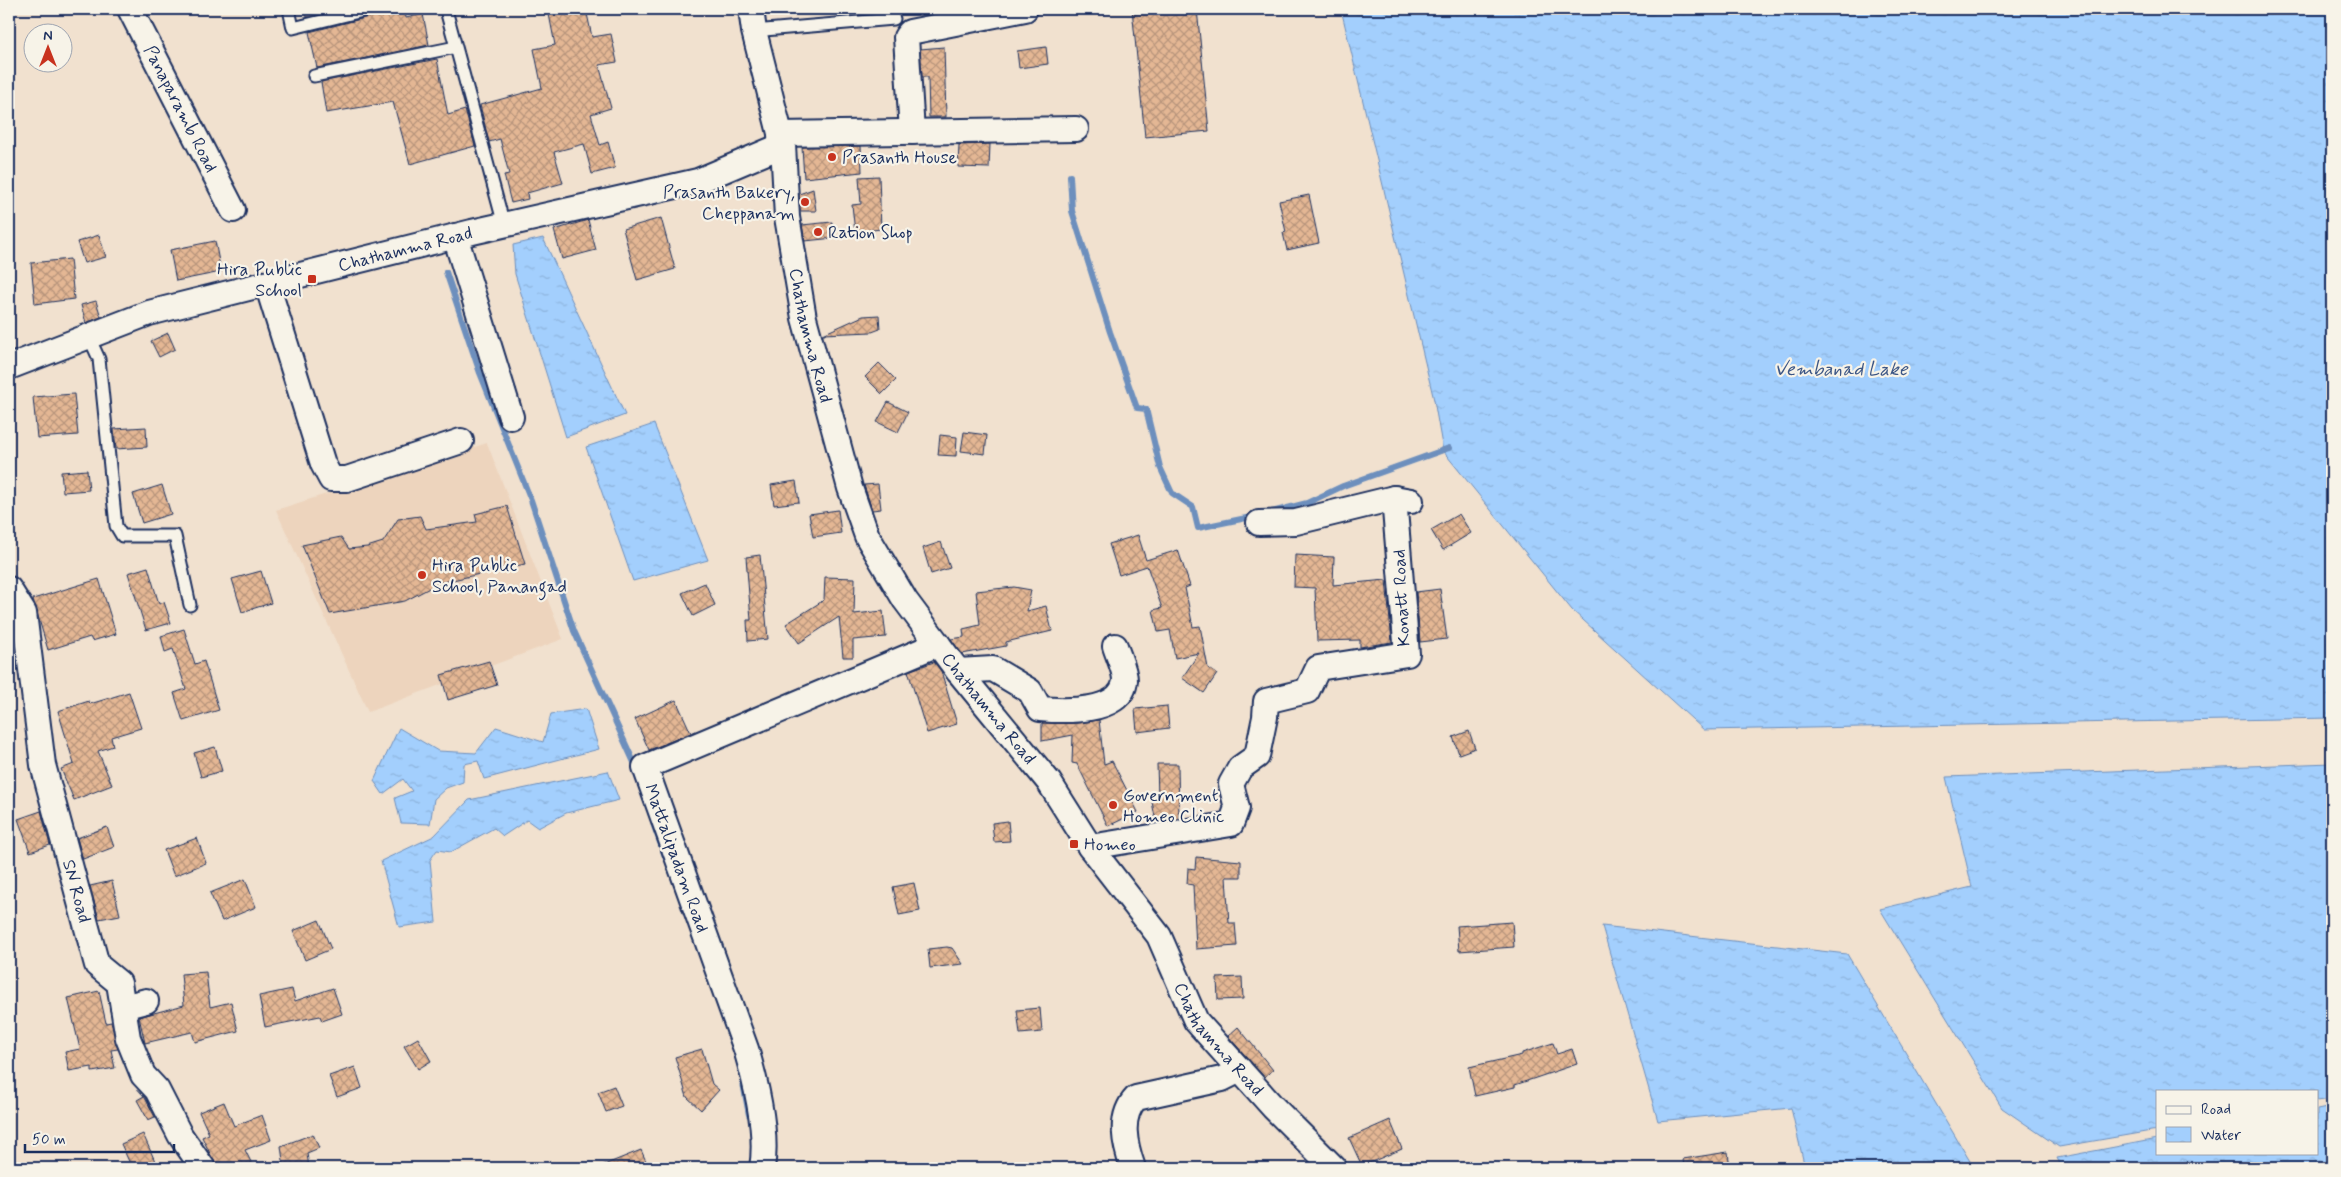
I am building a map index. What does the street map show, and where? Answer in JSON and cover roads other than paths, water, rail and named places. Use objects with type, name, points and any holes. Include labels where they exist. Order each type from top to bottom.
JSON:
[{"type":"street","name":"Panaparamb Road","points":[[130,9],[234,210]]},
{"type":"street","points":[[912,132],[906,38],[910,32],[1025,9]]},
{"type":"street","points":[[753,20],[782,139],[912,132],[1076,129]]},
{"type":"street","name":"Chathamma Road","points":[[9,367],[149,313],[455,236],[698,181],[782,139],[787,217],[804,318],[850,488],[867,536],[905,600],[958,671],[1050,782],[1090,846],[1159,936],[1196,1021],[1334,1168]]},
{"type":"street","points":[[455,236],[511,417]]},
{"type":"street","points":[[267,284],[323,464],[331,479],[347,479],[461,441]]},
{"type":"street","name":"Konatt Road","points":[[1090,846],[1231,824],[1237,808],[1231,784],[1240,768],[1256,756],[1265,717],[1266,701],[1307,691],[1318,668],[1407,654],[1402,499],[1296,522],[1259,523]]},
{"type":"street","name":"SN Road","points":[[9,589],[24,613],[43,765],[97,965],[119,983],[128,1038],[143,1075],[157,1090],[180,1135],[203,1168]]},
{"type":"street","name":"Mattalipadam Road","points":[[762,1168],[764,1153],[754,1076],[645,767],[938,644]]},
{"type":"street","points":[[958,671],[993,669],[1030,692],[1040,709],[1076,710],[1110,703],[1120,694],[1125,680],[1115,646]]},
{"type":"street","points":[[123,1007],[146,1001]]},
{"type":"street","points":[[1133,1168],[1127,1152],[1124,1125],[1127,1108],[1136,1098],[1222,1078],[1240,1070]]},
{"type":"lane","points":[[289,9],[293,28],[371,9]]},
{"type":"lane","points":[[444,9],[504,225]]},
{"type":"lane","points":[[753,20],[894,19]]},
{"type":"lane","points":[[314,76],[456,47]]},
{"type":"lane","points":[[88,337],[99,359],[116,526],[122,536],[175,536],[190,605]]},
{"type":"water","name":"Vembanad Lake","points":[[1341,9],[2332,9],[2332,718],[1704,730],[1572,610],[1443,451],[1434,400]]},
{"type":"water","points":[[543,238],[625,415],[566,437],[515,274],[513,245]]},
{"type":"water","points":[[654,424],[708,560],[633,581],[586,447]]},
{"type":"water","points":[[586,709],[599,749],[484,779],[478,761],[464,764],[463,782],[446,788],[434,799],[430,824],[401,823],[395,798],[412,791],[403,779],[383,794],[374,781],[399,728],[438,751],[476,753],[496,727],[543,742],[551,714]]},
{"type":"water","points":[[2332,763],[2332,1099],[2318,1101],[2318,1090],[2156,1090],[2156,1130],[2059,1147],[2002,1108],[1880,909],[1972,887],[1946,777]]},
{"type":"water","points":[[608,771],[619,800],[566,813],[538,828],[527,820],[503,836],[494,828],[451,852],[437,850],[430,860],[436,922],[399,927],[381,861],[434,836],[469,800]]},
{"type":"water","points":[[1602,926],[1847,954],[1974,1168],[1805,1168],[1791,1108],[1658,1121]]},
{"type":"water","points":[[2332,1107],[2332,1168],[2062,1168],[2057,1158],[2156,1139],[2156,1154],[2318,1154],[2318,1110]]},
{"type":"waterway","points":[[1070,176],[1072,211],[1110,332],[1137,408],[1146,409],[1160,467],[1172,493],[1193,507],[1198,528],[1256,516]]},
{"type":"waterway","points":[[446,272],[480,373],[531,500],[574,631],[637,769]]},
{"type":"waterway","points":[[1268,513],[1307,503],[1343,486],[1449,448]]},
{"type":"waterway","points":[[654,826],[666,859]]},
{"type":"waterway","points":[[743,1083],[749,1115]]},
{"type":"place","name":"Prasanth House","points":[[832,157]]},
{"type":"place","name":"Prasanth Bakery, Cheppanam","points":[[805,202]]},
{"type":"place","name":"Ration Shop","points":[[818,232]]},
{"type":"place","name":"Hira Public School","points":[[312,279]]},
{"type":"place","name":"Hira Public School, Panangad","points":[[422,575]]},
{"type":"place","name":"Government Homeo Clinic","points":[[1113,805]]},
{"type":"place","name":"Homeo","points":[[1074,844]]}]
